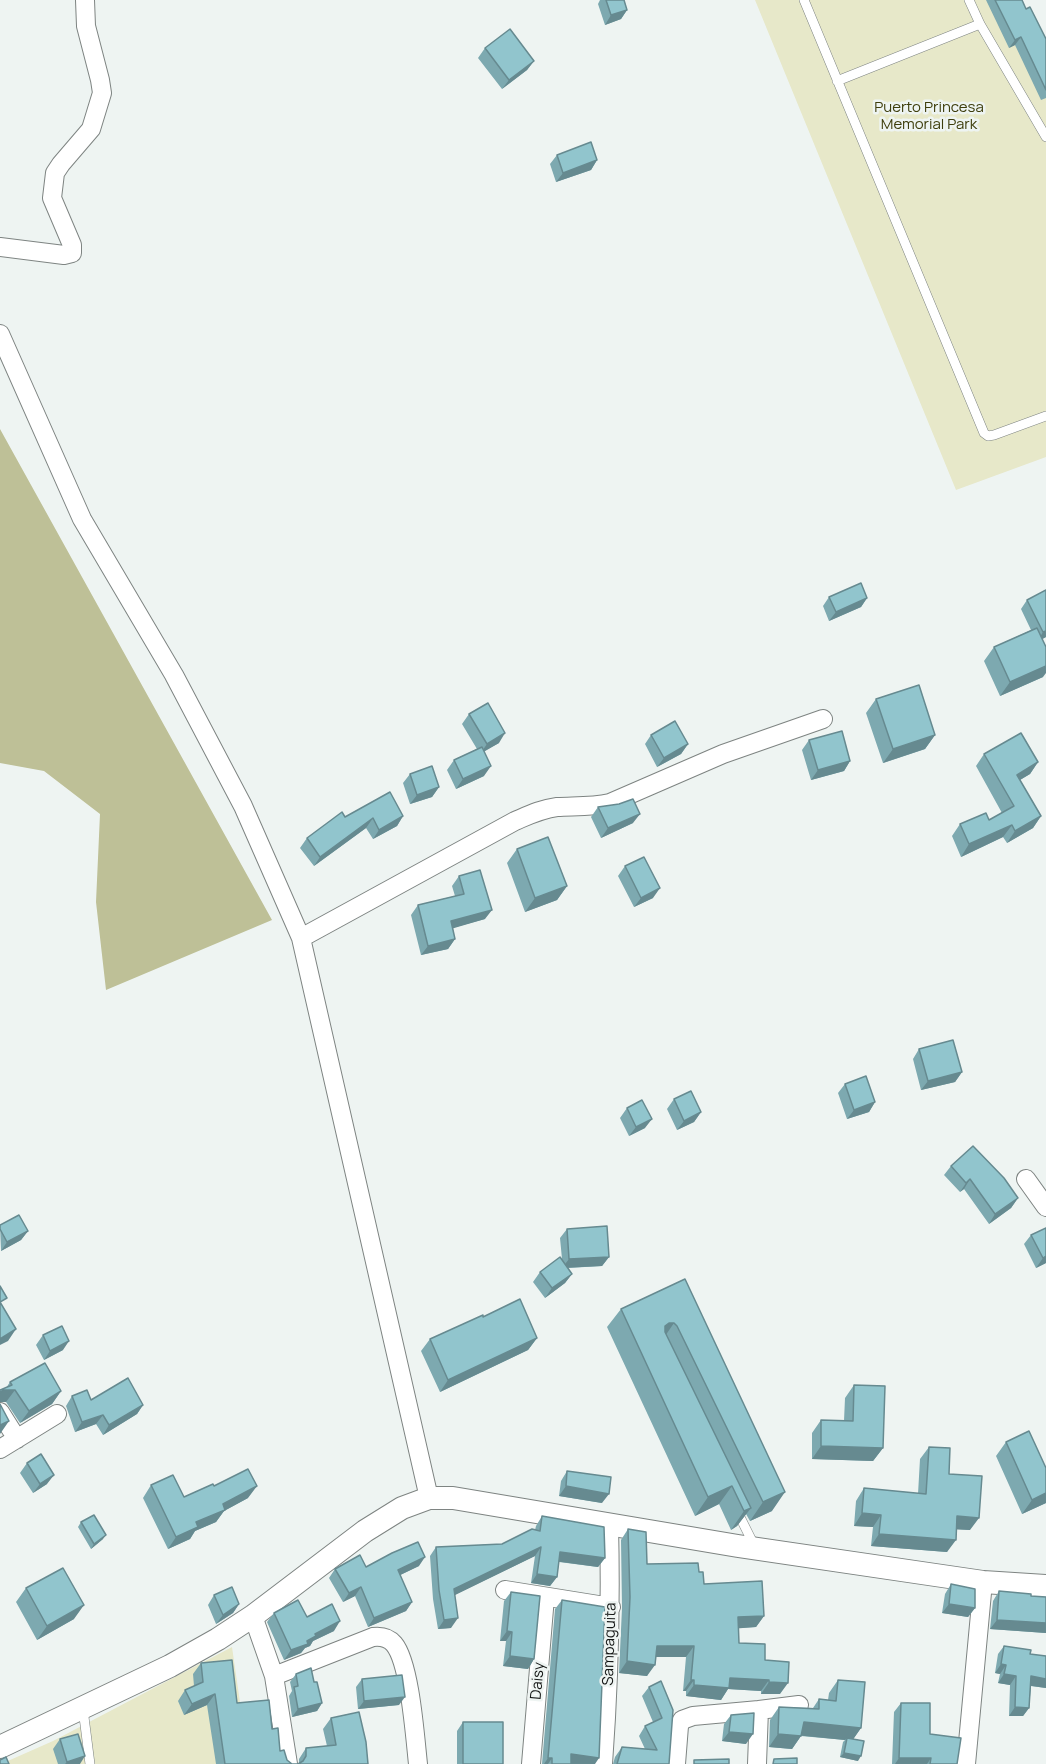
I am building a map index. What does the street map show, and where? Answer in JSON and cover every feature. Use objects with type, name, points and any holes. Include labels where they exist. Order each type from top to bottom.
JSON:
[{"type":"street","points":[[0,248],[64,255],[72,253],[72,245],[52,198],[55,173],[91,129],[102,93],[86,26],[85,0]]},
{"type":"street","points":[[0,334],[82,519],[174,675],[243,807],[301,939],[429,1498]]},
{"type":"street","points":[[301,939],[515,821],[538,811],[557,807],[593,807],[610,803],[723,754],[823,719]]},
{"type":"street","points":[[1026,1179],[1046,1207]]},
{"type":"street","points":[[0,1412],[18,1439]]},
{"type":"street","points":[[0,1449],[57,1414]]},
{"type":"street","points":[[0,1747],[170,1666],[218,1639],[253,1616],[365,1531],[402,1508],[429,1498],[453,1498],[756,1549],[983,1581],[1046,1586]]},
{"type":"street","name":"Sampaguita","points":[[603,1764],[610,1664],[609,1525]]},
{"type":"street","points":[[966,1764],[983,1581]]},
{"type":"street","points":[[505,1590],[611,1607]]},
{"type":"street","name":"Daisy","points":[[531,1764],[545,1597]]},
{"type":"street","points":[[253,1616],[274,1676],[288,1764]]},
{"type":"street","points":[[274,1676],[373,1637],[387,1639],[394,1645],[405,1666],[418,1764]]},
{"type":"street","points":[[676,1764],[679,1726],[682,1720],[693,1716],[799,1706]]},
{"type":"street","points":[[757,1764],[759,1710]]},
{"type":"lane","points":[[804,0],[984,433],[988,436],[994,435],[1046,416]]},
{"type":"lane","points":[[969,0],[980,24],[1046,137]]},
{"type":"lane","points":[[837,81],[980,24]]},
{"type":"lane","points":[[735,1507],[756,1549]]},
{"type":"lane","points":[[83,1709],[90,1764]]},
{"type":"green space","name":"Puerto Princesa Memorial Park","points":[[755,0],[1015,0],[1046,54],[1046,457],[956,490]]},
{"type":"green space","points":[[0,429],[272,920],[106,990],[96,902],[100,814],[44,771],[0,763]]},
{"type":"green space","points":[[232,1647],[249,1764],[1,1764],[53,1741]]},
{"type":"building","points":[[606,0],[624,0],[627,10],[611,15]]},
{"type":"building","points":[[995,0],[1022,0],[1026,9],[1030,7],[1046,39],[1046,90],[1021,37],[1015,40]]},
{"type":"building","points":[[510,29],[534,61],[509,80],[485,48]]},
{"type":"building","points":[[591,142],[597,160],[563,173],[557,155]]},
{"type":"building","points":[[861,583],[867,598],[836,612],[829,597]]},
{"type":"building","points":[[1046,590],[1046,631],[1043,632],[1027,600]]},
{"type":"building","points":[[1037,628],[1046,647],[1046,666],[1010,682],[994,647]]},
{"type":"building","points":[[919,685],[935,735],[893,749],[876,699]]},
{"type":"building","points":[[488,703],[505,733],[487,744],[469,714]]},
{"type":"building","points":[[675,721],[688,744],[664,758],[651,735]]},
{"type":"building","points":[[842,731],[850,761],[818,770],[809,740]]},
{"type":"building","points":[[1021,733],[1038,762],[1017,775],[1041,816],[1015,831],[1012,825],[969,844],[960,824],[986,813],[989,820],[1014,806],[984,754]]},
{"type":"building","points":[[482,747],[491,766],[463,779],[454,760]]},
{"type":"building","points":[[432,766],[439,787],[417,795],[410,774]]},
{"type":"building","points":[[390,792],[403,816],[379,830],[373,818],[320,857],[307,838],[342,812],[345,817]]},
{"type":"building","points":[[633,799],[640,814],[608,828],[598,807]]},
{"type":"building","points":[[548,837],[567,886],[535,898],[517,849]]},
{"type":"building","points":[[644,857],[660,888],[641,898],[625,866]]},
{"type":"building","points":[[480,870],[492,910],[451,921],[455,939],[428,946],[418,905],[464,894],[459,876]]},
{"type":"building","points":[[953,1040],[962,1072],[928,1081],[919,1049]]},
{"type":"building","points":[[866,1076],[875,1102],[854,1110],[845,1084]]},
{"type":"building","points":[[691,1091],[701,1112],[684,1121],[674,1099]]},
{"type":"building","points":[[642,1100],[652,1119],[636,1127],[627,1108]]},
{"type":"building","points":[[973,1146],[1004,1178],[1018,1198],[995,1214],[970,1179],[966,1183],[951,1166]]},
{"type":"building","points":[[19,1215],[28,1231],[7,1242],[0,1225]]},
{"type":"building","points":[[607,1226],[609,1257],[569,1259],[567,1229]]},
{"type":"building","points":[[1046,1228],[1046,1256],[1043,1258],[1031,1235]]},
{"type":"building","points":[[560,1257],[572,1274],[552,1288],[540,1272]]},
{"type":"building","points":[[685,1279],[785,1492],[763,1502],[677,1326],[669,1323],[665,1326],[665,1332],[751,1508],[744,1511],[732,1486],[708,1497],[621,1309]]},
{"type":"building","points":[[0,1286],[7,1298],[0,1302]]},
{"type":"building","points":[[520,1299],[537,1338],[448,1380],[430,1339]]},
{"type":"building","points":[[0,1302],[16,1329],[0,1339]]},
{"type":"building","points":[[62,1326],[69,1341],[50,1351],[43,1335]]},
{"type":"building","points":[[45,1363],[61,1391],[29,1411],[15,1390],[3,1390],[0,1393],[0,1390],[12,1385],[10,1382]]},
{"type":"building","points":[[128,1378],[143,1405],[109,1425],[103,1415],[82,1422],[72,1396],[87,1390],[91,1400]]},
{"type":"building","points":[[854,1385],[885,1386],[883,1448],[821,1446],[821,1420],[853,1421]]},
{"type":"building","points":[[0,1404],[9,1421],[0,1425]]},
{"type":"building","points":[[1029,1431],[1046,1468],[1046,1493],[1032,1500],[1006,1442]]},
{"type":"building","points":[[929,1447],[950,1448],[949,1474],[982,1476],[979,1518],[957,1516],[956,1540],[879,1534],[881,1515],[862,1513],[864,1488],[926,1494]]},
{"type":"building","points":[[41,1454],[54,1475],[40,1484],[27,1463]]},
{"type":"building","points":[[248,1469],[257,1486],[223,1504],[225,1510],[196,1522],[198,1527],[176,1537],[151,1485],[173,1475],[184,1497],[213,1484],[214,1486]]},
{"type":"building","points":[[567,1471],[611,1477],[609,1494],[566,1486]]},
{"type":"building","points":[[94,1515],[106,1535],[94,1544],[81,1522]]},
{"type":"building","points":[[542,1516],[604,1527],[605,1558],[560,1552],[557,1577],[537,1574],[541,1547],[454,1589],[458,1618],[444,1620],[436,1547],[502,1544],[532,1529],[540,1531]]},
{"type":"building","points":[[628,1529],[646,1532],[647,1564],[698,1563],[699,1572],[703,1572],[704,1584],[762,1581],[764,1616],[738,1617],[739,1643],[765,1644],[765,1660],[789,1662],[788,1683],[730,1678],[729,1688],[694,1685],[694,1680],[691,1680],[694,1646],[657,1646],[655,1665],[627,1661],[630,1597]]},
{"type":"building","points":[[418,1542],[425,1557],[398,1570],[412,1602],[374,1618],[361,1587],[349,1593],[335,1569],[360,1555],[366,1567]]},
{"type":"building","points":[[63,1568],[84,1605],[47,1626],[26,1588]]},
{"type":"building","points":[[951,1584],[975,1589],[975,1608],[949,1604]]},
{"type":"building","points":[[232,1587],[239,1604],[223,1615],[214,1595]]},
{"type":"building","points":[[999,1591],[1046,1597],[1046,1623],[997,1620]]},
{"type":"building","points":[[511,1592],[540,1596],[534,1659],[510,1656],[512,1632],[507,1631]]},
{"type":"building","points":[[298,1600],[307,1617],[332,1604],[340,1621],[315,1634],[316,1636],[307,1641],[308,1644],[291,1650],[274,1613]]},
{"type":"building","points":[[562,1600],[605,1607],[599,1758],[571,1754],[571,1764],[552,1764],[552,1758],[548,1758]]},
{"type":"building","points":[[1004,1646],[1031,1650],[1030,1654],[1046,1656],[1046,1679],[1031,1676],[1029,1708],[1015,1707],[1016,1676],[1004,1674],[1006,1665],[1001,1664]]},
{"type":"building","points":[[232,1660],[237,1703],[269,1700],[272,1729],[278,1728],[280,1751],[284,1750],[287,1760],[292,1764],[225,1764],[215,1694],[192,1704],[185,1690],[203,1682],[201,1663]]},
{"type":"building","points":[[311,1668],[322,1703],[298,1709],[294,1687],[298,1686],[296,1674]]},
{"type":"building","points":[[402,1675],[405,1697],[364,1701],[362,1679]]},
{"type":"building","points":[[838,1680],[865,1682],[861,1728],[804,1722],[801,1736],[778,1734],[779,1707],[819,1709],[819,1699],[836,1701]]},
{"type":"building","points":[[661,1681],[673,1710],[669,1764],[617,1764],[622,1747],[657,1750],[645,1726],[662,1718],[649,1687]]},
{"type":"building","points":[[901,1703],[930,1703],[930,1734],[961,1738],[957,1764],[930,1764],[931,1758],[899,1758]]},
{"type":"building","points":[[359,1712],[368,1764],[298,1764],[306,1756],[306,1748],[336,1745],[331,1718]]},
{"type":"building","points":[[754,1713],[753,1734],[729,1732],[731,1715]]},
{"type":"building","points":[[463,1722],[503,1722],[503,1764],[463,1764]]},
{"type":"building","points":[[78,1734],[85,1756],[67,1762],[60,1739]]},
{"type":"building","points":[[847,1738],[864,1741],[861,1756],[844,1753]]},
{"type":"building","points":[[6,1757],[9,1764],[0,1764],[0,1760]]},
{"type":"building","points":[[797,1758],[797,1764],[773,1764],[774,1759]]},
{"type":"building","points":[[729,1759],[729,1764],[694,1764],[694,1760]]}]
